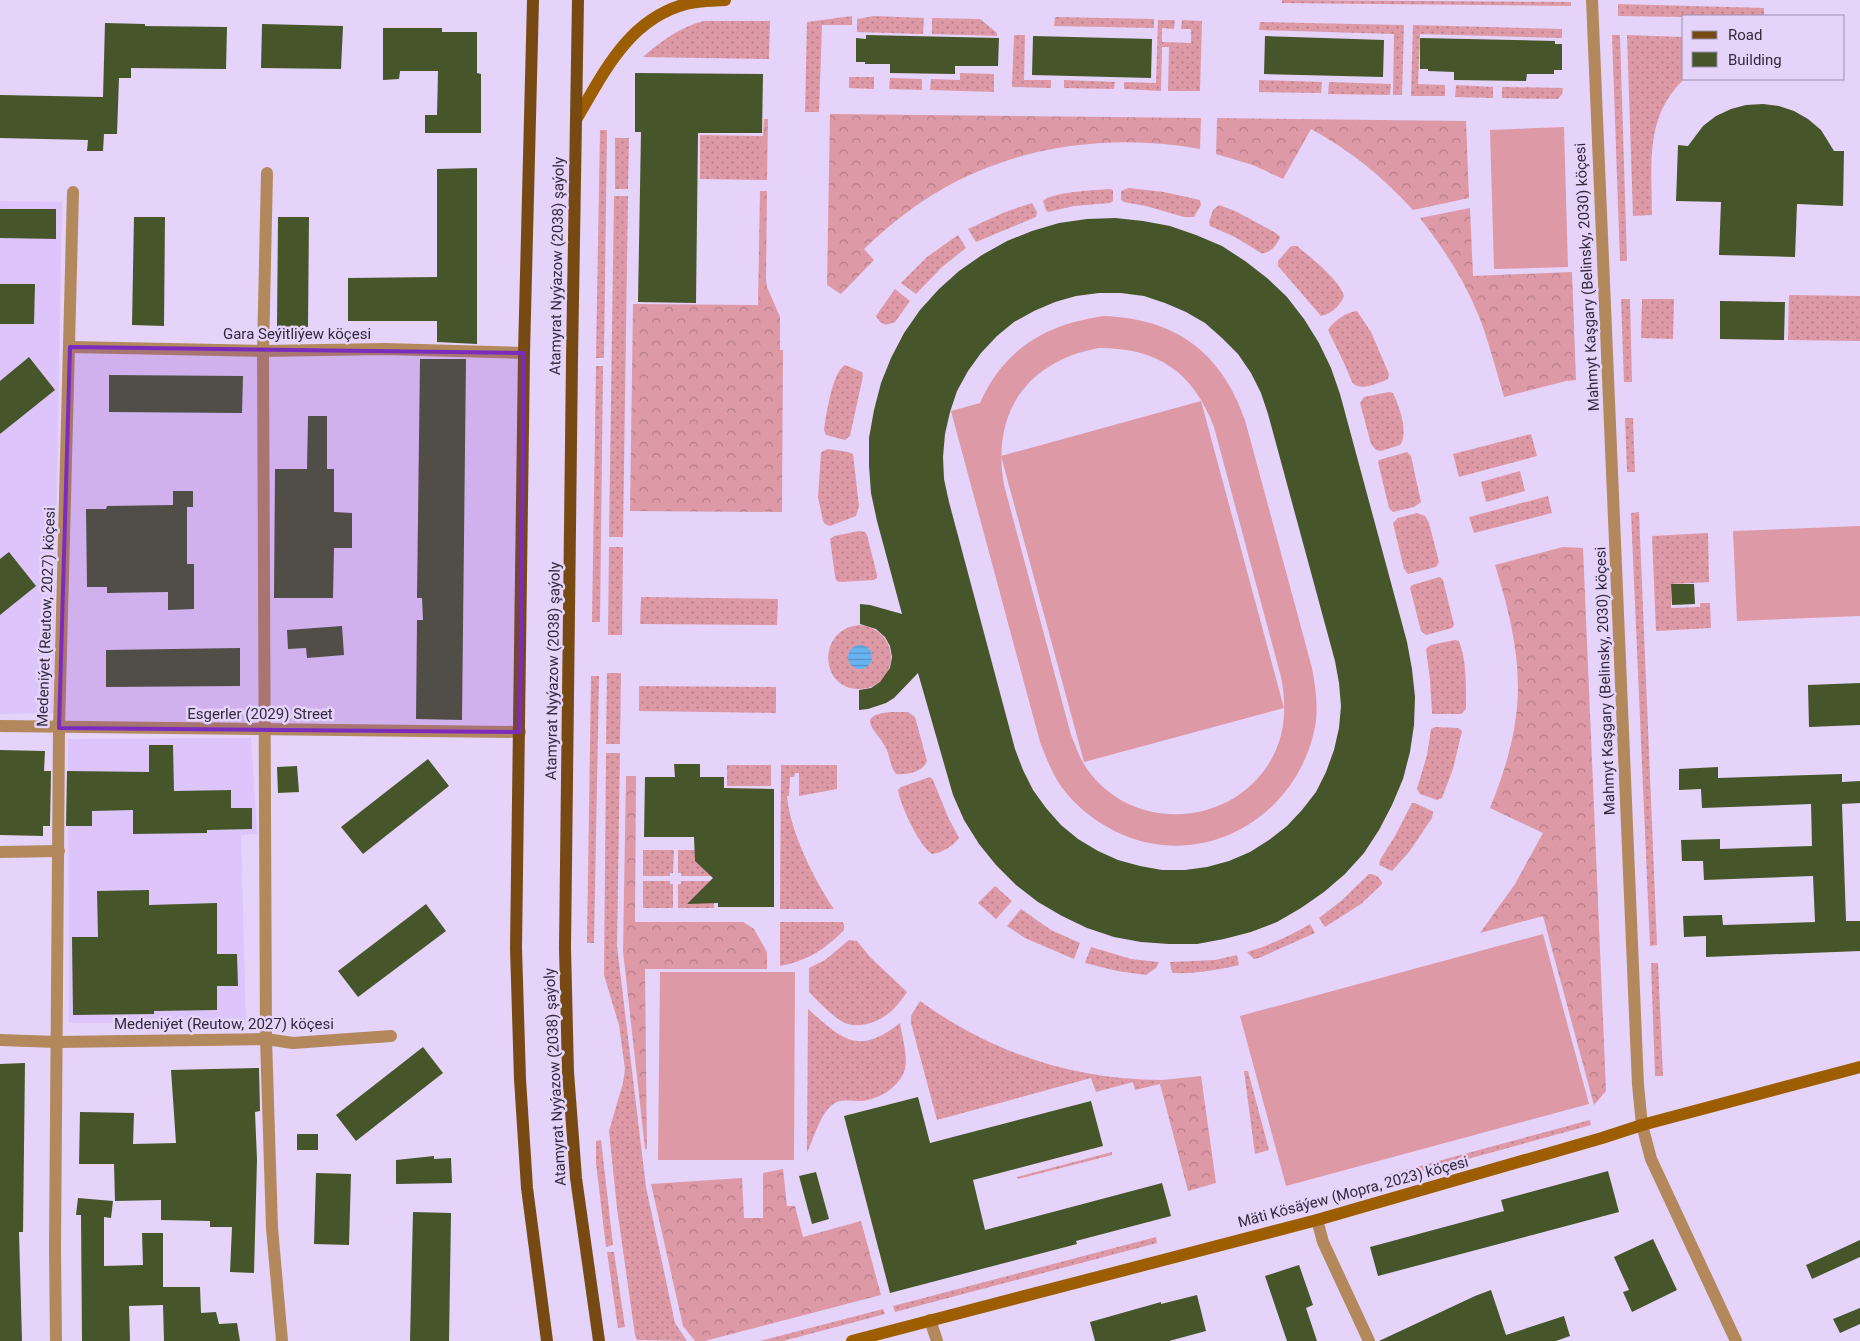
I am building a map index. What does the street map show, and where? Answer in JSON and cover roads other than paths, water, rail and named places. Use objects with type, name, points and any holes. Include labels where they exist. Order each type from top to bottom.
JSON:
[{"type":"main road","name":"Atamyrat Nyýazow (2038) şaýoly","points":[[533,0],[524,353],[516,948],[520,1079],[527,1188],[547,1341]]},
{"type":"main road","name":"Atamyrat Nyýazow (2038) şaýoly","points":[[578,0],[565,948],[568,1072],[576,1178],[599,1341]]},
{"type":"street","points":[[577,118],[613,57],[629,38],[652,18],[676,7],[695,2],[725,0]]},
{"type":"street","name":"Mahmyt Kaşgary (Belinsky, 2030) köçesi","points":[[1592,0],[1638,1085],[1642,1125],[1651,1159],[1736,1341]]},
{"type":"street","points":[[267,173],[263,351],[266,1039],[272,1228],[282,1341]]},
{"type":"street","name":"Medeniýet (Reutow, 2027) köçesi","points":[[56,1341],[59,728],[73,192]]},
{"type":"street","name":"Gara Seýitliýew köçesi","points":[[70,347],[263,351],[385,349],[524,353]]},
{"type":"street","name":"Esgerler (2029) Street","points":[[0,726],[520,732]]},
{"type":"street","points":[[0,852],[59,851]]},
{"type":"street","name":"Medeniýet (Reutow, 2027) köçesi","points":[[0,1040],[57,1042],[266,1039],[293,1043],[391,1036]]},
{"type":"street","name":"Mäti Kösäýew (Mopra, 2023) köçesi","points":[[852,1341],[1317,1220],[1642,1125],[1860,1067]]},
{"type":"street","points":[[1317,1220],[1323,1242],[1369,1341]]},
{"type":"street","points":[[930,1320],[936,1341]]},
{"type":"water","points":[[860,645],[865,646],[871,652],[871,662],[865,668],[860,669],[855,668],[849,662],[848,657],[849,652],[855,646]]}]
